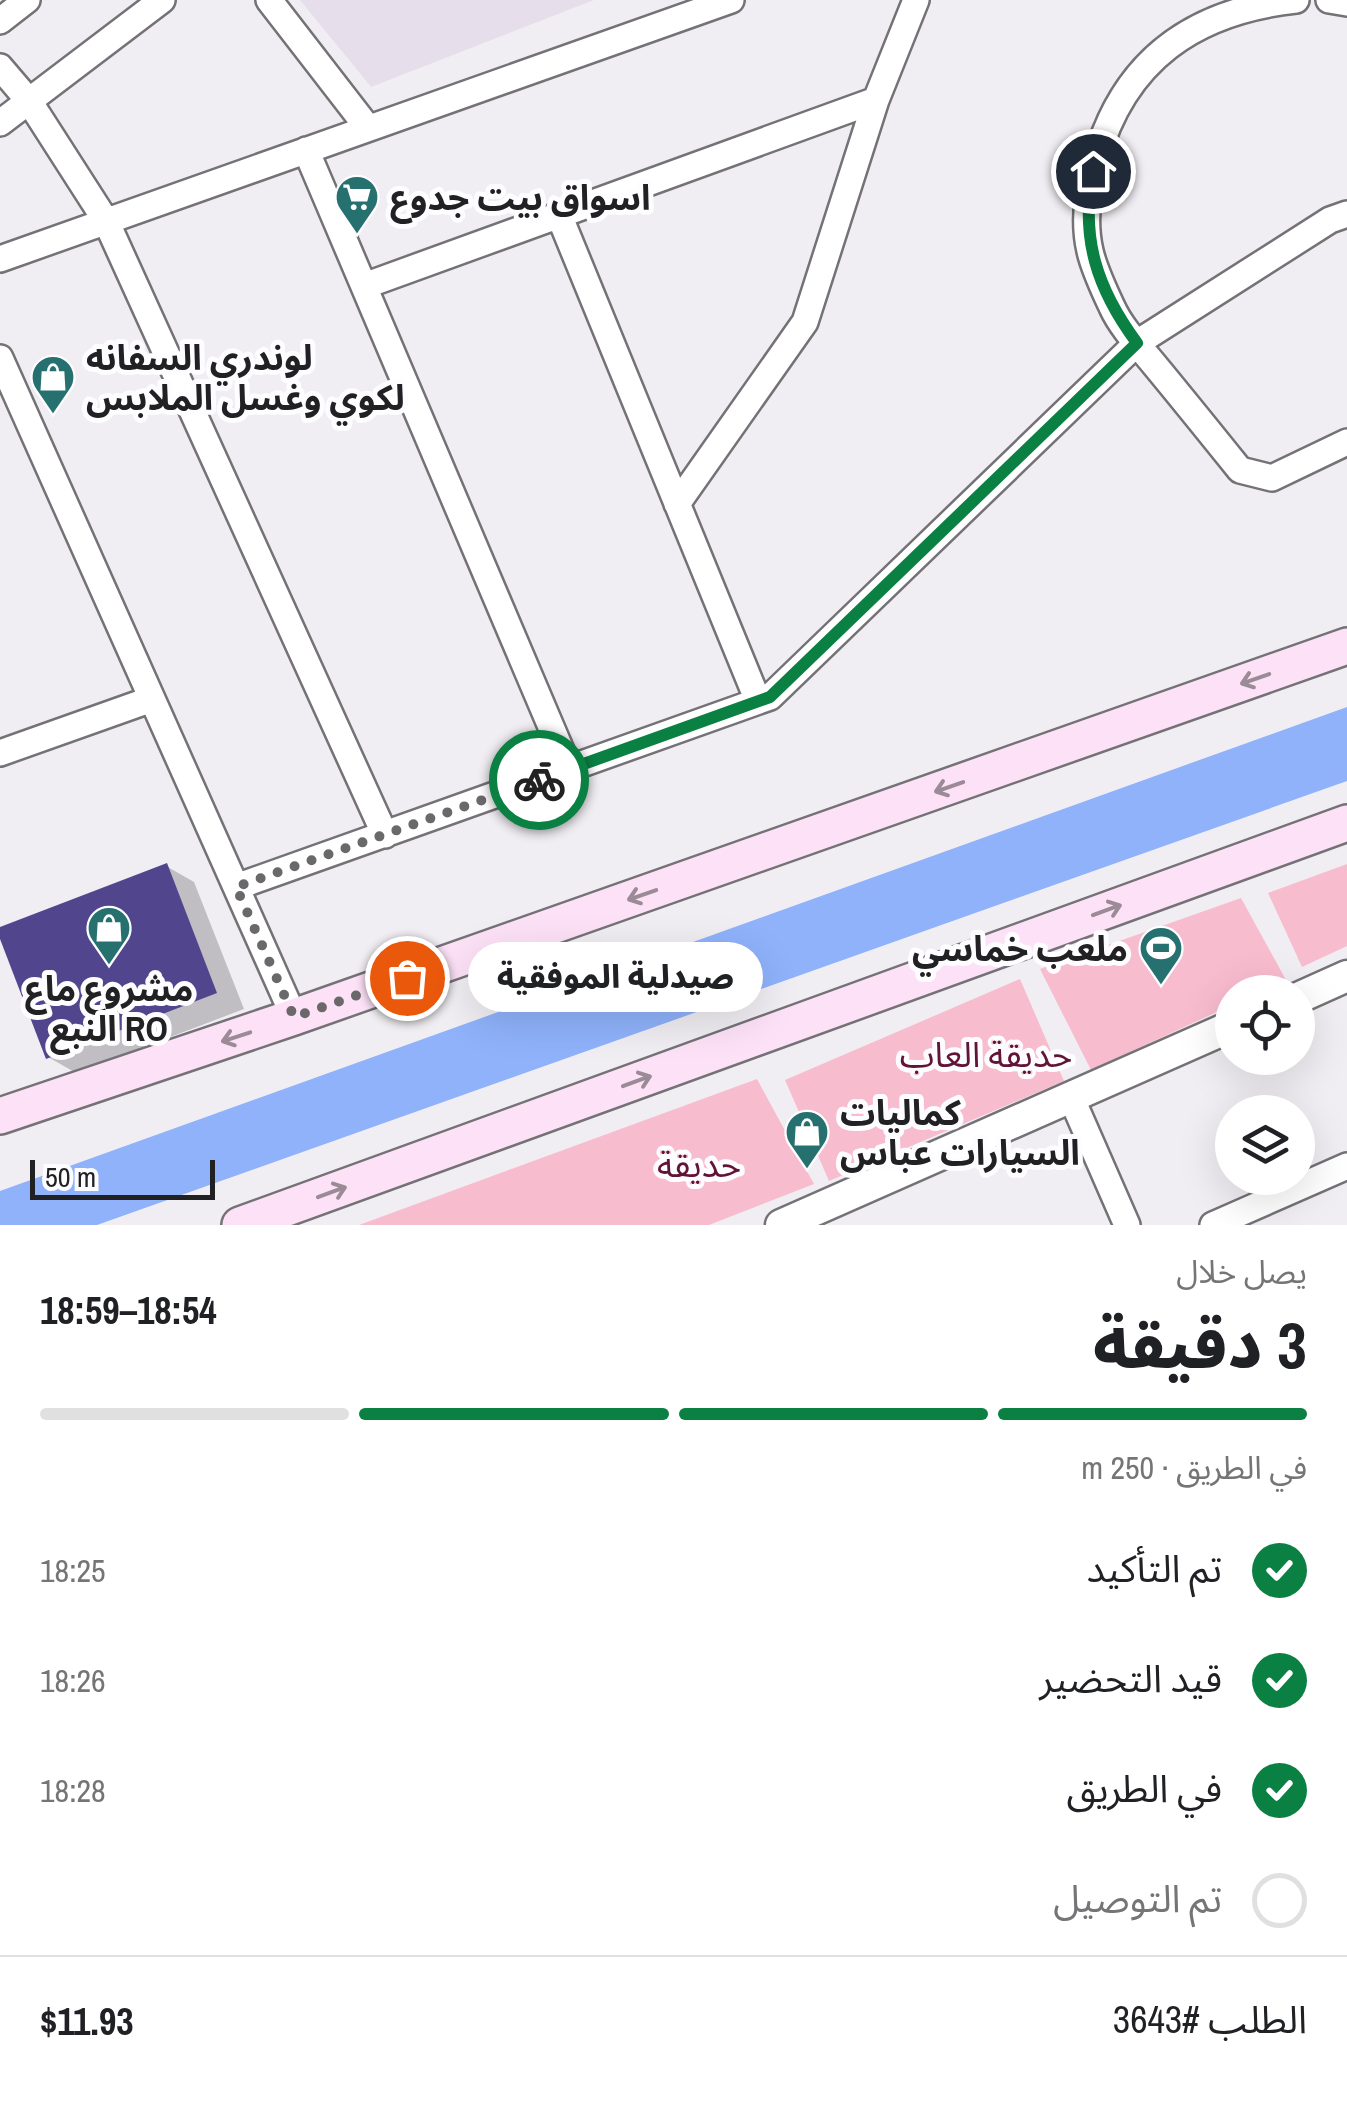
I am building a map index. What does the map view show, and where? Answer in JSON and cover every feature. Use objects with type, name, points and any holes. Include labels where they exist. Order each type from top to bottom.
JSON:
[{"type":"main road","points":[[0,1116],[294,1017],[1347,646]]},
{"type":"main road","points":[[240,1225],[1347,822]]},
{"type":"street","points":[[0,20],[27,0]]},
{"type":"street","points":[[0,123],[162,0]]},
{"type":"street","points":[[269,0],[368,128]]},
{"type":"street","points":[[678,504],[805,322],[876,100],[916,0]]},
{"type":"street","points":[[1296,0],[1237,11],[1184,34],[1139,73],[1103,134],[1088,198],[1090,251],[1114,312],[1240,470],[1272,478],[1347,442]]},
{"type":"street","points":[[1330,0],[1347,3]]},
{"type":"street","points":[[0,259],[717,2]]},
{"type":"street","points":[[0,68],[29,101],[106,221],[385,835]]},
{"type":"street","points":[[364,286],[876,100]]},
{"type":"street","points":[[306,150],[568,769]]},
{"type":"street","points":[[236,887],[770,697],[1137,343],[1330,220],[1347,214]]},
{"type":"street","points":[[559,215],[758,701]]},
{"type":"street","points":[[0,358],[8,402],[152,698],[294,1017]]},
{"type":"street","points":[[0,754],[152,698]]},
{"type":"street","points":[[1315,990],[1347,976]]},
{"type":"street","points":[[781,1225],[1215,1034]]},
{"type":"street","points":[[1071,1098],[1126,1225]]},
{"type":"street","points":[[1212,1225],[1347,1166]]},
{"type":"shaded area","points":[[300,0],[594,0],[371,87]]},
{"type":"green space","points":[[1347,864],[1347,946],[1302,967],[1268,893]]},
{"type":"green space","name":"ملعب خماسي","points":[[1241,898],[1283,975],[1215,975],[1215,1013],[1091,1070],[1040,969]]},
{"type":"green space","name":"حديقة العاب","points":[[1020,979],[1064,1081],[829,1181],[785,1080]]},
{"type":"green space","name":"حديقة","points":[[757,1079],[814,1184],[709,1225],[359,1225]]},
{"type":"water","points":[[1347,707],[1347,781],[97,1225],[0,1225],[0,1191]]},
{"type":"building","name":"مشروع ماع النبع RO","points":[[167,863],[217,993],[46,1059],[0,939],[0,927]]},
{"type":"way so far","points":[[407,978],[294,1017],[236,887],[539,780]]},
{"type":"place","name":"اسواق بيت جدوع","points":[[357,235]]},
{"type":"place","name":"لوندري السفانه لكوي وغسل الملابس","points":[[53,415]]},
{"type":"place","name":"مشروع ماع النبع RO","points":[[109,966]]},
{"type":"place","name":"صيدلية الموفقية","points":[[407,978]]},
{"type":"place","name":"ملعب خماسي","points":[[1161,986]]},
{"type":"place","name":"كماليات السيارات عباس","points":[[807,1170]]},
{"type":"route","points":[[539,780],[770,697],[1137,343],[1114,312],[1090,251],[1088,198],[1093,171]]}]
